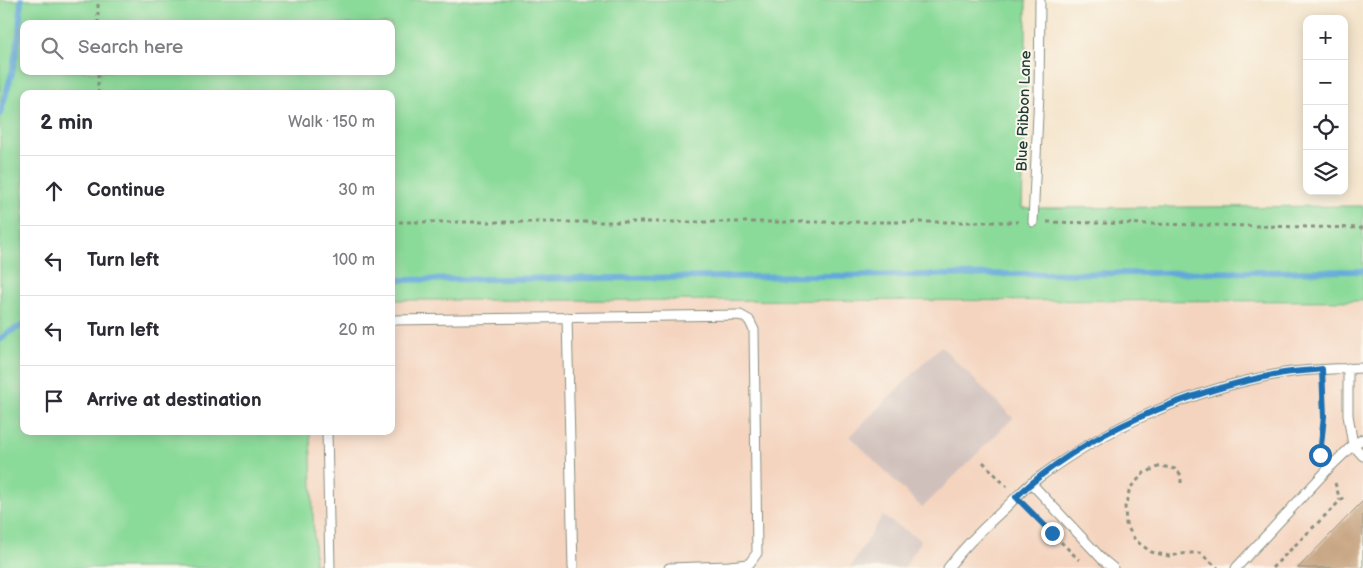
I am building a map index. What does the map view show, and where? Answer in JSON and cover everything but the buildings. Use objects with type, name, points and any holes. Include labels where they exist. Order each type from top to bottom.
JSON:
[{"type":"lane","name":"Blue Ribbon Lane","points":[[1033,222],[1040,93],[1040,0]]},
{"type":"lane","points":[[395,320],[740,315],[749,320],[754,330],[757,553],[749,564],[669,568]]},
{"type":"lane","points":[[567,317],[573,568]]},
{"type":"lane","points":[[1348,368],[1348,415],[1353,445],[1363,456]]},
{"type":"lane","points":[[948,568],[987,524],[1031,483],[1107,433],[1191,396],[1285,373],[1322,369],[1363,368]]},
{"type":"lane","points":[[327,435],[330,568]]},
{"type":"lane","points":[[1236,568],[1330,467],[1353,445],[1363,439]]},
{"type":"lane","points":[[1031,483],[1102,559],[1113,568]]},
{"type":"path","points":[[98,0],[98,20]]},
{"type":"path","points":[[98,75],[98,90]]},
{"type":"path","points":[[395,222],[1033,222],[1363,228]]},
{"type":"path","points":[[1322,369],[1324,416],[1320,455],[1330,467],[1340,500]]},
{"type":"path","points":[[983,462],[1080,561]]},
{"type":"path","points":[[1181,483],[1181,475],[1175,469],[1161,466],[1144,473],[1130,488],[1125,507],[1126,524],[1135,540],[1151,552],[1169,556],[1188,553],[1200,554],[1218,568]]},
{"type":"path","points":[[1272,568],[1345,496]]},
{"type":"shaded area","points":[[395,300],[1363,303],[1363,568],[315,568],[310,435],[395,435]]},
{"type":"shaded area","points":[[941,346],[1013,418],[922,508],[850,436]]},
{"type":"shaded area","points":[[882,516],[921,540],[904,568],[850,568]]},
{"type":"green space","points":[[0,0],[1026,0],[1026,79],[1022,208],[1363,206],[1363,301],[395,300],[395,90],[20,90],[20,435],[310,435],[315,568],[0,568]]},
{"type":"waterway","points":[[0,114],[12,73],[19,34],[21,0]]},
{"type":"waterway","points":[[395,280],[1363,271]]},
{"type":"waterway","points":[[0,340],[9,332],[20,327]]},
{"type":"route","points":[[1052,533],[1016,497],[1031,483],[1107,433],[1191,396],[1285,373],[1322,369],[1324,416],[1320,455]]}]
